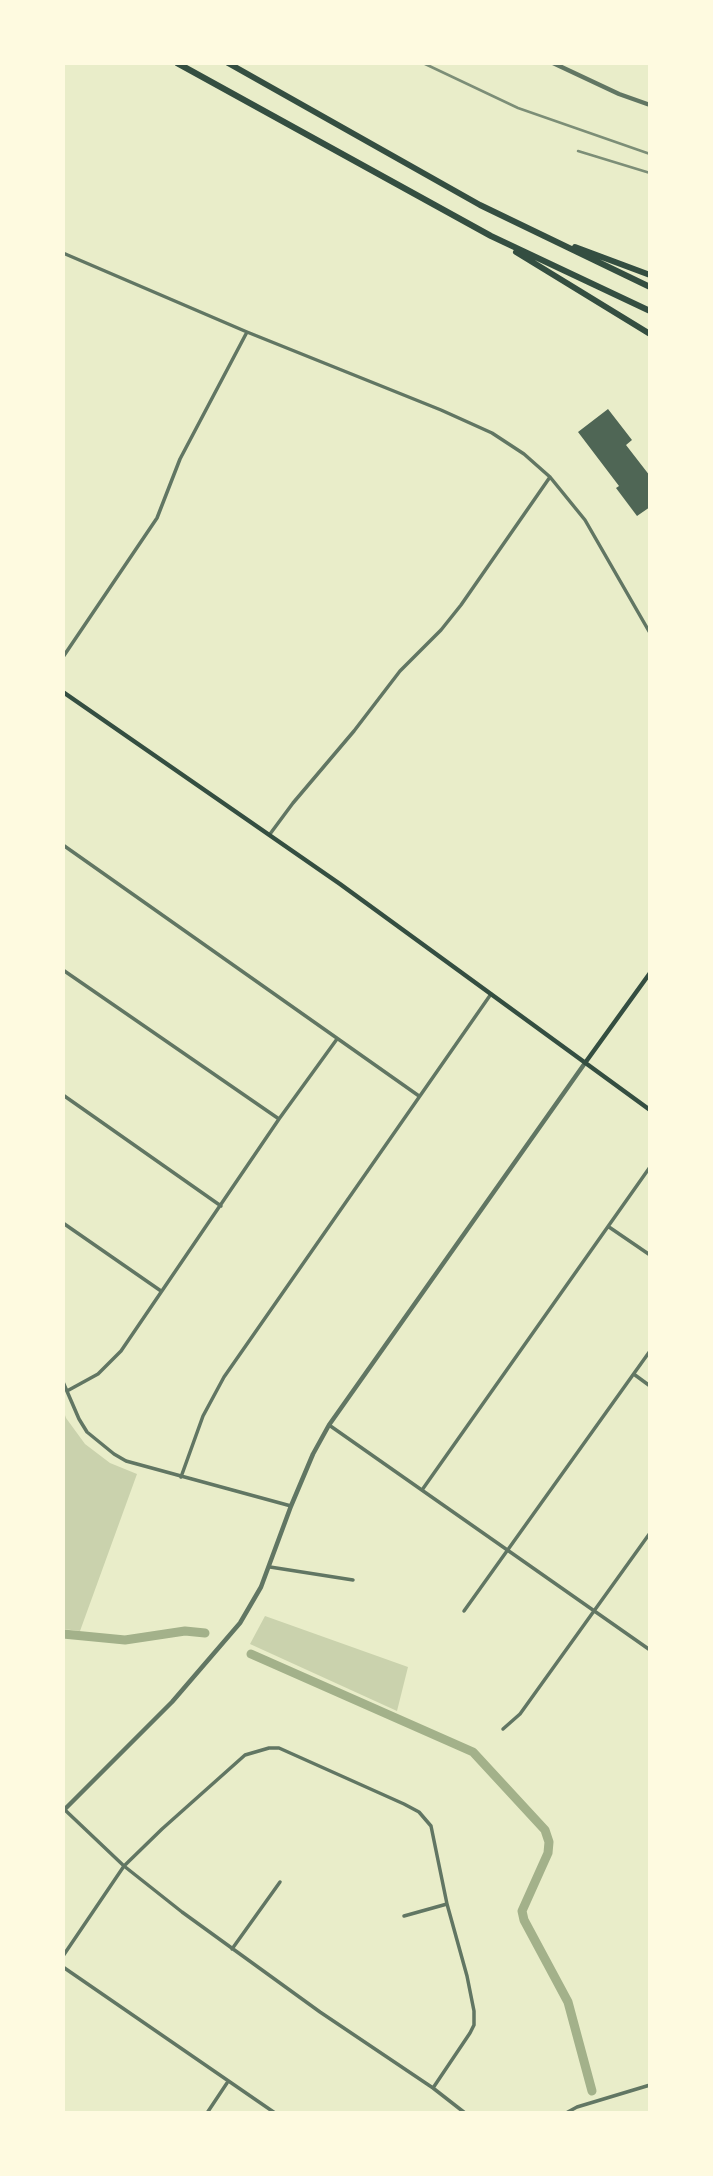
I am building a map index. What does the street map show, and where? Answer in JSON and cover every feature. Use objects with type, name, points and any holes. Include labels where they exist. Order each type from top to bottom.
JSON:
[{"type":"highway","points":[[177,63],[491,236],[650,334]]},
{"type":"highway","points":[[228,63],[480,205],[650,288]]},
{"type":"highway","points":[[491,236],[650,311]]},
{"type":"highway","points":[[547,237],[650,275]]},
{"type":"main road","points":[[63,692],[270,834],[650,1110]]},
{"type":"main road","points":[[585,1063],[650,973]]},
{"type":"street","points":[[553,63],[619,94],[650,105]]},
{"type":"street","points":[[63,253],[492,433],[524,454],[550,477],[585,520],[650,633]]},
{"type":"street","points":[[63,657],[157,518],[180,459],[247,332]]},
{"type":"street","points":[[270,834],[400,671],[441,630],[461,605],[550,477]]},
{"type":"street","points":[[63,845],[419,1096]]},
{"type":"street","points":[[63,970],[279,1119]]},
{"type":"street","points":[[181,1477],[203,1416],[224,1377],[491,993]]},
{"type":"street","points":[[67,1391],[98,1374],[112,1362],[337,1039]]},
{"type":"street","points":[[464,2113],[433,2088],[232,1949],[124,1866],[63,1809],[172,1702],[244,1617],[270,1567],[290,1506],[329,1425],[585,1063]]},
{"type":"street","points":[[63,1095],[220,1206]]},
{"type":"street","points":[[422,1490],[650,1167]]},
{"type":"street","points":[[63,1223],[161,1292]]},
{"type":"street","points":[[609,1227],[650,1255]]},
{"type":"street","points":[[464,1611],[650,1351]]},
{"type":"street","points":[[634,1374],[650,1386]]},
{"type":"street","points":[[63,1382],[79,1419],[88,1432],[101,1446],[126,1461],[290,1506]]},
{"type":"street","points":[[329,1425],[650,1650]]},
{"type":"street","points":[[503,1729],[520,1714],[650,1533]]},
{"type":"street","points":[[270,1567],[353,1580]]},
{"type":"street","points":[[650,1729],[650,1741]]},
{"type":"street","points":[[63,1956],[124,1866],[245,1755],[279,1748],[419,1812],[431,1826],[474,2011],[474,2025],[433,2088]]},
{"type":"street","points":[[232,1949],[280,1882]]},
{"type":"street","points":[[404,1916],[447,1904]]},
{"type":"street","points":[[63,1967],[275,2113]]},
{"type":"street","points":[[207,2113],[228,2082]]},
{"type":"street","points":[[566,2113],[577,2107],[650,2085]]},
{"type":"green space","points":[[63,1409],[66,1418],[85,1444],[110,1463],[137,1474],[80,1631],[63,1629]]},
{"type":"green space","points":[[265,1616],[408,1667],[397,1711],[250,1644]]},
{"type":"building","points":[[608,409],[632,440],[626,445],[650,476],[650,507],[637,516],[616,488],[619,486],[578,432]]},
{"type":"waterway","points":[[63,1634],[125,1640],[185,1631],[205,1633]]},
{"type":"waterway","points":[[251,1654],[473,1752],[545,1830],[549,1842],[548,1853],[522,1911],[524,1920],[568,2002],[592,2091]]},
{"type":"railway","points":[[423,63],[518,108],[650,154]]},
{"type":"railway","points":[[578,151],[650,173]]}]
